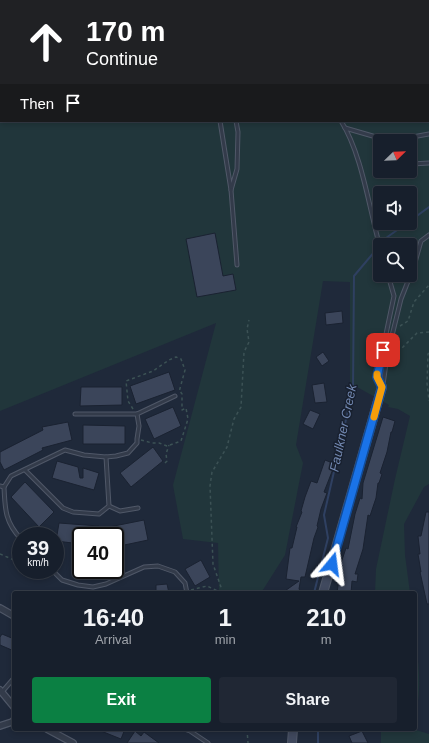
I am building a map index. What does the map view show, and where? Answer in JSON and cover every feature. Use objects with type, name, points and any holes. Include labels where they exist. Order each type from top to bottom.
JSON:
[{"type":"street","points":[[324,591],[382,387]]},
{"type":"street","points":[[0,608],[12,615]]},
{"type":"street","points":[[1,691],[12,705]]},
{"type":"street","points":[[0,726],[12,722]]},
{"type":"street","points":[[51,731],[73,743]]},
{"type":"street","points":[[292,743],[293,731]]},
{"type":"lane","points":[[220,122],[231,190],[237,265]]},
{"type":"lane","points":[[231,190],[237,169],[238,132],[236,122]]},
{"type":"lane","points":[[342,122],[357,158],[378,238]]},
{"type":"lane","points":[[345,128],[390,141],[429,134]]},
{"type":"lane","points":[[417,163],[429,162]]},
{"type":"lane","points":[[382,387],[401,299],[414,266],[421,241],[429,235]]},
{"type":"lane","points":[[382,387],[377,377],[394,296],[390,282]]},
{"type":"lane","points":[[75,414],[136,414],[175,396]]},
{"type":"lane","points":[[12,527],[6,512],[2,486],[11,476],[65,450],[84,455],[106,457],[128,453],[137,443],[139,426],[136,414]]},
{"type":"lane","points":[[106,457],[109,506]]},
{"type":"lane","points":[[25,470],[63,508],[73,512],[99,514],[109,506]]},
{"type":"lane","points":[[109,506],[120,511],[138,508]]},
{"type":"lane","points":[[61,579],[78,585],[93,587],[106,584],[144,567],[158,566],[174,572],[185,583],[187,591]]},
{"type":"lane","points":[[1,691],[12,680]]},
{"type":"lane","points":[[191,731],[208,743]]},
{"type":"path","points":[[394,331],[408,321],[414,302],[429,285]]},
{"type":"path","points":[[222,591],[213,564],[210,486],[212,472],[227,447],[234,419],[241,407],[244,352],[249,342],[247,329],[249,320]]},
{"type":"path","points":[[388,356],[402,348],[417,333],[429,332]]},
{"type":"path","points":[[429,353],[427,383],[429,401]]},
{"type":"path","points":[[136,414],[128,401],[126,381],[153,371],[176,357],[181,359],[185,370],[180,391],[175,396]]},
{"type":"path","points":[[137,439],[168,445],[181,441],[188,419],[186,408],[182,410],[182,394],[180,391]]},
{"type":"path","points":[[165,463],[167,461],[166,454],[168,445]]},
{"type":"path","points":[[0,554],[12,559]]},
{"type":"path","points":[[190,591],[207,586],[218,591]]},
{"type":"path","points":[[248,731],[248,743]]},
{"type":"green space","points":[[0,122],[429,122],[429,484],[424,487],[404,524],[405,555],[410,591],[375,591],[376,569],[410,416],[398,409],[388,407],[389,405],[350,383],[350,282],[323,281],[296,445],[303,463],[285,555],[262,591],[219,591],[218,543],[183,539],[173,485],[216,323],[0,411]]},
{"type":"green space","points":[[417,655],[419,685],[417,706]]},
{"type":"green space","points":[[417,730],[429,734],[429,743],[381,743],[381,731]]},
{"type":"building","points":[[215,233],[223,276],[233,274],[236,290],[197,297],[186,239]]},
{"type":"building","points":[[342,311],[343,323],[326,325],[325,313]]},
{"type":"building","points":[[323,352],[329,361],[322,366],[316,357]]},
{"type":"building","points":[[169,372],[175,390],[136,404],[130,386]]},
{"type":"building","points":[[324,383],[327,402],[315,403],[312,385]]},
{"type":"building","points":[[81,387],[122,387],[122,405],[80,406]]},
{"type":"building","points":[[173,407],[181,426],[154,439],[145,419]]},
{"type":"building","points":[[310,410],[320,414],[313,429],[303,424]]},
{"type":"building","points":[[383,417],[395,421],[380,473],[382,474],[378,483],[376,498],[370,516],[368,515],[363,549],[355,574],[358,574],[357,582],[352,581],[351,591],[337,591],[341,563],[346,548],[348,549],[355,514],[360,498],[362,499],[363,483]]},
{"type":"building","points":[[68,422],[72,440],[42,448],[43,450],[4,470],[0,462],[0,452],[43,430],[42,427]]},
{"type":"building","points":[[83,425],[125,426],[125,444],[83,444]]},
{"type":"building","points":[[153,447],[163,461],[131,487],[120,473]]},
{"type":"building","points":[[325,460],[335,464],[324,492],[327,493],[321,509],[318,527],[305,577],[301,577],[299,589],[300,591],[285,591],[299,581],[286,579],[290,548],[292,548],[296,527],[311,481],[317,483]]},
{"type":"building","points":[[57,461],[78,467],[80,478],[83,478],[83,468],[99,473],[94,490],[52,478]]},
{"type":"building","points":[[25,482],[54,512],[39,527],[11,497]]},
{"type":"building","points":[[426,512],[429,512],[429,604],[427,604],[420,572],[418,554],[420,554],[418,536],[421,536]]},
{"type":"building","points":[[144,520],[148,540],[124,545],[124,527],[109,527]]},
{"type":"building","points":[[59,523],[99,526],[72,527],[72,543],[64,542],[64,527],[58,527]]},
{"type":"building","points":[[201,560],[210,577],[195,586],[185,569]]},
{"type":"building","points":[[167,584],[169,591],[156,591],[156,585]]},
{"type":"building","points":[[2,634],[12,638],[12,650],[0,645],[0,637]]},
{"type":"building","points":[[101,731],[124,731],[121,739]]},
{"type":"building","points":[[135,731],[141,736],[144,732],[159,743],[127,743]]},
{"type":"building","points":[[362,731],[368,743],[352,743],[349,736]]},
{"type":"waterway","name":"Faulkner Creek","points":[[417,216],[429,207]]},
{"type":"waterway","name":"Faulkner Creek","points":[[315,591],[328,538],[324,515],[353,389],[354,276],[386,238],[397,230]]},
{"type":"waterway","name":"Faulkner Creek","points":[[318,731],[318,743]]},
{"type":"slow traffic","points":[[374,417],[382,387],[377,374]]},
{"type":"route","points":[[332,564],[382,387],[377,377],[383,350]]}]
